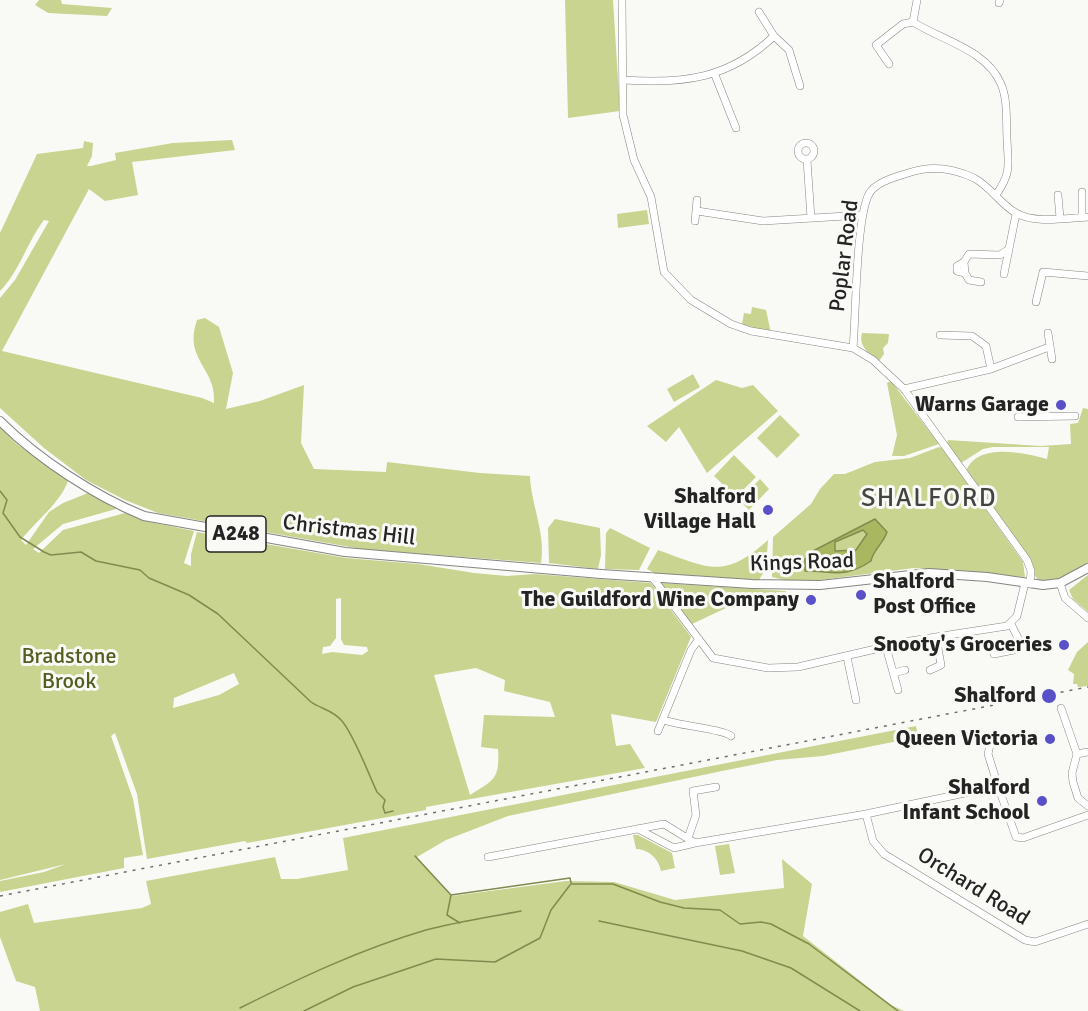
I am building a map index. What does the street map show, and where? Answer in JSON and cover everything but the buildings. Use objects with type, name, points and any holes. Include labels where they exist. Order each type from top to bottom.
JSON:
[{"type":"main road","name":"Christmas Hill","points":[[0,421],[16,438],[105,498],[135,512],[161,520],[336,551],[652,577]]},
{"type":"main road","name":"Kings Road","points":[[652,577],[807,585],[929,573],[1028,584],[1060,583],[1088,568]]},
{"type":"street","points":[[622,0],[626,133],[634,160],[651,197],[664,272],[674,285],[708,312],[751,331],[853,348],[873,360],[904,389],[1027,560],[1031,571],[1017,616],[1011,624],[886,647],[794,668],[747,665],[715,659],[652,577]]},
{"type":"street","points":[[913,22],[917,0]]},
{"type":"street","points":[[759,12],[774,36],[789,50],[800,86]]},
{"type":"street","points":[[888,64],[876,45],[903,24],[913,22],[973,54],[990,67],[1001,83],[1005,101],[1008,178],[996,195]]},
{"type":"street","points":[[624,80],[656,82],[715,75],[758,51],[774,36]]},
{"type":"street","points":[[715,75],[736,128]]},
{"type":"street","points":[[807,160],[811,218]]},
{"type":"street","name":"Poplar Road","points":[[853,348],[863,215],[869,193],[883,182],[917,170],[936,168],[959,171],[981,182],[1017,214]]},
{"type":"street","points":[[1004,274],[1017,214],[1038,219],[1085,217],[1082,192]]},
{"type":"street","points":[[1058,195],[1060,218]]},
{"type":"street","points":[[695,221],[697,200]]},
{"type":"street","points":[[697,212],[763,221],[863,215]]},
{"type":"street","points":[[981,282],[969,280],[965,273],[964,262],[969,254],[1000,255],[1010,249]]},
{"type":"street","points":[[1036,302],[1043,272],[1088,276]]},
{"type":"street","points":[[1048,333],[1052,359]]},
{"type":"street","points":[[940,335],[972,336],[986,346],[991,369]]},
{"type":"street","points":[[904,389],[991,369],[1050,347]]},
{"type":"street","points":[[1018,417],[1075,416]]},
{"type":"street","points":[[1060,583],[1065,598],[1088,618]]},
{"type":"street","points":[[994,654],[1019,649],[1018,638],[1011,624]]},
{"type":"street","points":[[930,670],[941,665],[936,637]]},
{"type":"street","points":[[658,731],[691,650],[699,639]]},
{"type":"street","points":[[886,647],[898,690]]},
{"type":"street","points":[[847,657],[856,700]]},
{"type":"street","points":[[894,673],[905,670]]},
{"type":"street","points":[[1061,708],[1077,754],[1072,773],[1073,782],[1078,798],[1088,806]]},
{"type":"street","points":[[664,720],[685,727],[724,732],[731,736]]},
{"type":"street","points":[[990,745],[988,754],[1016,837],[1023,838],[1088,815]]},
{"type":"street","points":[[1077,754],[1088,752]]},
{"type":"street","points":[[638,829],[675,848],[866,814],[998,786]]},
{"type":"street","points":[[687,838],[696,815],[693,791],[716,787]]},
{"type":"street","name":"Orchard Road","points":[[866,814],[873,841],[884,854],[1024,940],[1035,942],[1088,924]]},
{"type":"street","points":[[488,857],[664,824],[695,843]]},
{"type":"green space","points":[[39,0],[61,0],[62,4],[112,8],[107,16],[48,13],[35,5]]},
{"type":"green space","points":[[565,0],[613,0],[620,111],[568,118]]},
{"type":"green space","points":[[232,140],[235,150],[132,162],[138,195],[105,201],[89,189],[2,351],[202,398],[214,403],[211,381],[194,345],[197,320],[205,318],[219,327],[233,373],[226,409],[260,401],[304,385],[301,443],[314,469],[386,472],[387,462],[480,473],[530,476],[542,541],[541,563],[361,549],[158,513],[125,500],[86,480],[44,448],[0,408],[0,298],[15,280],[49,221],[44,220],[13,275],[0,291],[0,233],[37,154],[83,148],[84,141],[93,143],[92,156],[87,166],[91,166],[116,160],[115,153],[173,143]]},
{"type":"green space","points":[[647,210],[649,224],[618,228],[617,214]]},
{"type":"green space","points":[[752,307],[766,310],[771,333],[742,324],[744,313],[751,314]]},
{"type":"green space","points":[[862,333],[889,334],[888,343],[883,348],[884,354],[879,361],[863,346]]},
{"type":"green space","points":[[693,374],[700,387],[674,402],[667,389]]},
{"type":"green space","points":[[716,380],[742,388],[753,385],[778,411],[707,473],[679,427],[666,442],[647,426]]},
{"type":"green space","points":[[891,381],[939,444],[904,456],[892,456],[897,435],[887,383]]},
{"type":"green space","points":[[1083,408],[1088,409],[1088,563],[1058,580],[1038,580],[966,471],[980,456],[991,453],[1026,454],[1047,459],[1049,447],[993,447],[983,449],[961,463],[947,443],[948,440],[1041,446],[1071,444],[1070,424],[1078,423]]},
{"type":"green space","points":[[780,415],[800,435],[777,458],[757,438]]},
{"type":"green space","name":"Bradstone Brook","points":[[0,427],[17,444],[68,481],[60,497],[21,540],[26,545],[49,512],[63,503],[88,493],[116,509],[63,524],[33,549],[39,553],[63,530],[125,513],[150,522],[194,531],[184,563],[191,566],[191,554],[197,532],[346,558],[418,564],[474,573],[507,576],[535,574],[651,583],[691,637],[656,722],[611,714],[616,746],[630,744],[645,768],[426,807],[426,810],[247,843],[245,841],[147,859],[137,794],[115,733],[111,736],[133,799],[143,855],[124,858],[124,868],[0,892],[0,881],[44,872],[66,864],[0,880]],"holes":[[[341,598],[341,639],[344,645],[367,647],[368,651],[362,655],[332,652],[322,654],[323,647],[330,646],[336,638],[336,599]],[[476,668],[505,680],[504,691],[550,702],[555,717],[484,715],[481,747],[498,749],[498,767],[494,778],[470,795],[434,675]],[[234,673],[239,684],[219,695],[173,708],[174,698]]]},
{"type":"green space","points":[[939,447],[942,448],[1023,562],[1025,577],[914,568],[820,580],[788,581],[772,577],[773,537],[811,504],[820,489],[834,474],[845,474],[875,462],[910,458]]},
{"type":"green space","points":[[734,455],[756,477],[736,497],[714,476]]},
{"type":"green space","points":[[760,479],[769,489],[749,510],[739,500]]},
{"type":"green space","points":[[555,519],[600,528],[601,555],[598,569],[549,563],[548,528]]},
{"type":"green space","points":[[610,528],[650,548],[639,570],[605,569],[606,533]]},
{"type":"green space","points":[[768,540],[766,568],[759,580],[654,573],[647,569],[658,550],[690,562],[715,567],[739,561]]},
{"type":"green space","points":[[1088,575],[1088,612],[1073,599],[1069,590]]},
{"type":"green space","points":[[662,583],[787,592],[726,608],[692,624],[687,622],[662,588]]},
{"type":"green space","points":[[1088,642],[1088,686],[1078,687],[1077,684],[1073,684],[1074,674],[1068,670],[1077,652]]},
{"type":"green space","points":[[916,726],[918,737],[823,756],[777,760],[508,816],[446,840],[417,857],[452,896],[566,881],[614,882],[675,900],[784,888],[782,859],[812,884],[803,936],[891,1005],[904,1011],[40,1011],[35,987],[16,981],[0,937],[0,912],[28,904],[34,923],[142,908],[151,904],[146,881],[275,857],[281,879],[297,879],[348,870],[343,838]]},
{"type":"green space","points":[[633,835],[638,835],[672,853],[675,868],[661,871],[652,855],[636,849]]},
{"type":"green space","points":[[729,844],[735,873],[720,875],[715,846]]},
{"type":"shaded area","points":[[875,519],[887,532],[871,561],[862,567],[846,572],[805,571],[805,559],[813,551]],"holes":[[[863,530],[867,534],[856,550],[835,551],[835,542]]]},
{"type":"waterway","points":[[0,491],[7,500],[3,513],[20,537],[44,552],[51,555],[81,552],[96,561],[140,570],[149,578],[189,595],[218,614],[311,702],[335,714],[342,721],[356,745],[377,792],[385,800],[383,807],[385,813],[393,811]]},
{"type":"waterway","points":[[415,856],[451,895],[570,878],[571,883]]},
{"type":"waterway","points":[[571,884],[613,884],[660,902],[684,908],[720,910],[740,924],[761,922],[771,924],[809,944],[898,1011]]},
{"type":"waterway","points":[[304,1011],[353,987],[436,959],[495,962],[540,938],[551,910],[570,885]]},
{"type":"waterway","points":[[451,895],[447,915],[460,923]]},
{"type":"waterway","points":[[240,1008],[331,965],[378,946],[438,927],[521,911]]},
{"type":"waterway","points":[[599,921],[742,951],[791,968],[860,1011]]},
{"type":"railway","points":[[0,896],[1088,687]]},
{"type":"place","name":"Warns Garage","points":[[1061,405]]},
{"type":"place","name":"Shalford Village Hall","points":[[768,510]]},
{"type":"place","name":"Shalford Post Office","points":[[861,595]]},
{"type":"place","name":"The Guildford Wine Company","points":[[811,600]]},
{"type":"place","name":"Snooty's Groceries","points":[[1064,645]]},
{"type":"place","name":"Shalford","points":[[1049,696]]},
{"type":"place","name":"Queen Victoria","points":[[1050,739]]},
{"type":"place","name":"Shalford Infant School","points":[[1042,801]]},
{"type":"district","name":"SHALFORD","points":[[929,499]]}]
